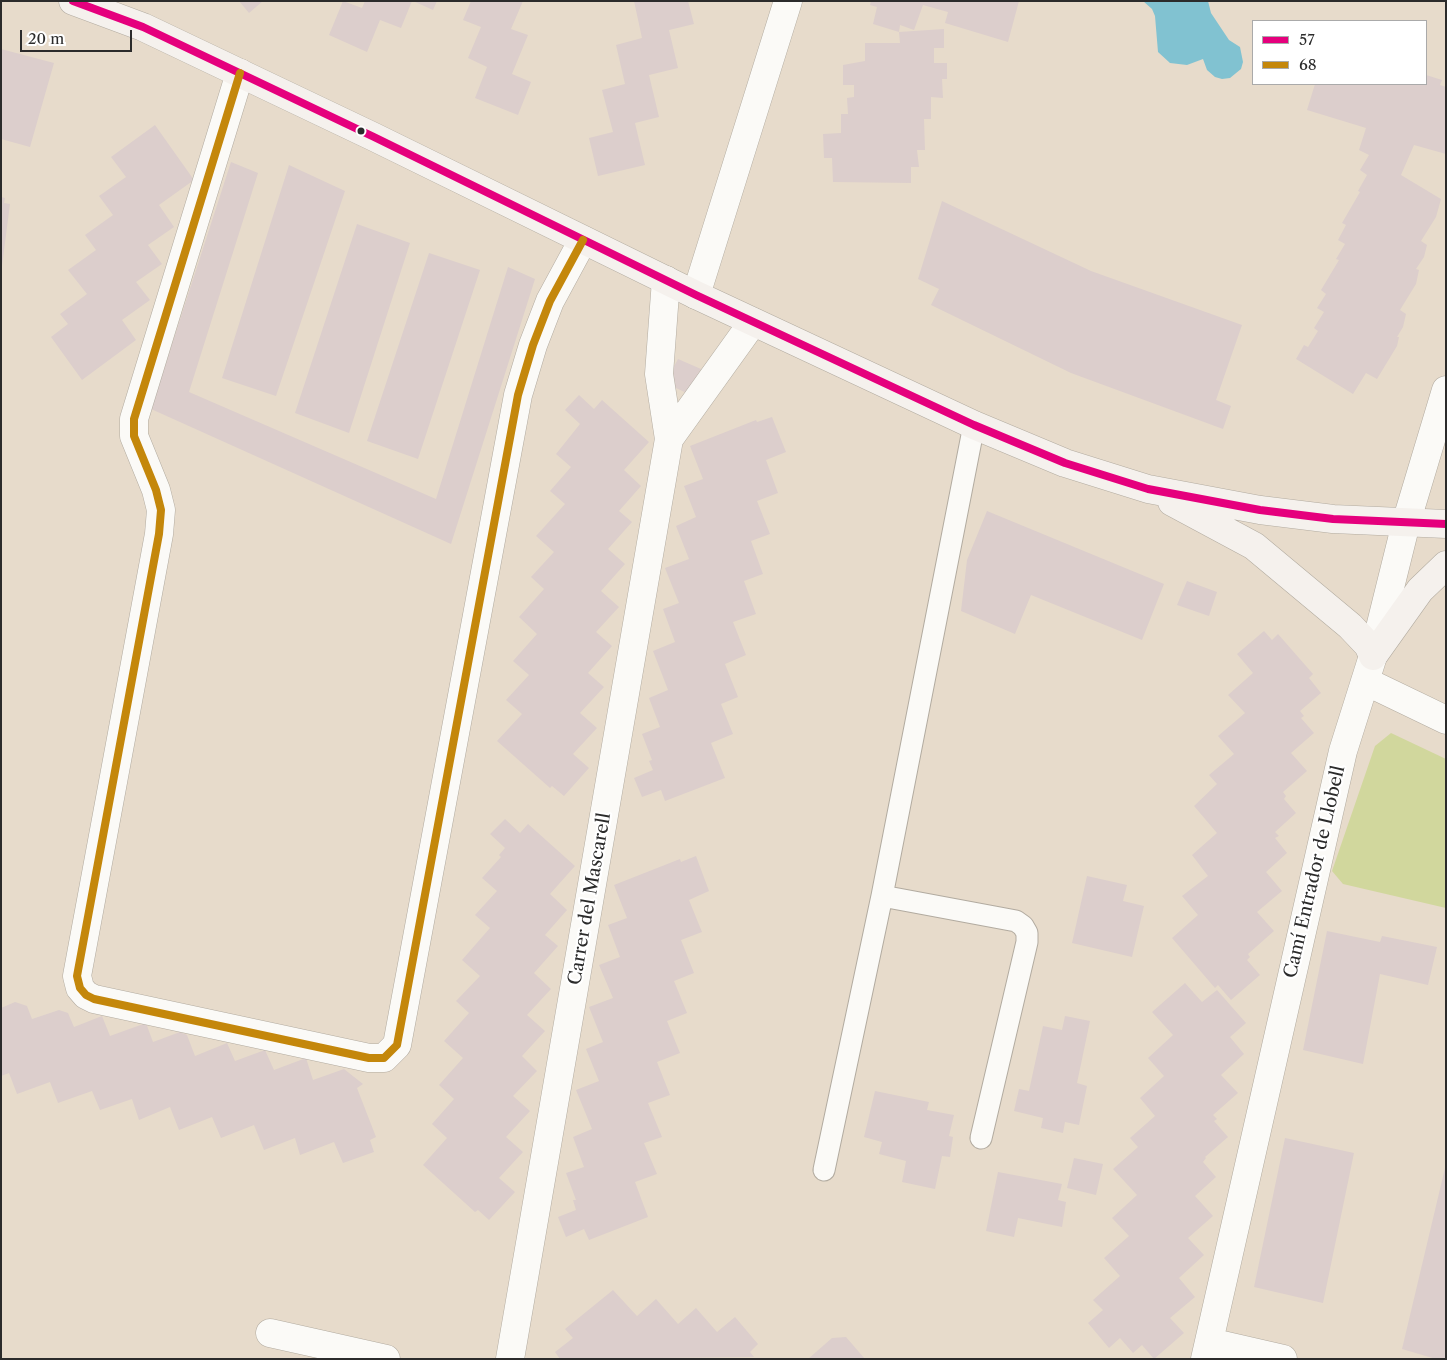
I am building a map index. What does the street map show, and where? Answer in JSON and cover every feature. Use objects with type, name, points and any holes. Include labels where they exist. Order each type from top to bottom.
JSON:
[{"type":"main road","points":[[73,1],[143,27],[696,295],[974,425],[1065,463],[1148,489],[1260,510],[1333,519],[1446,524]]},
{"type":"main road","points":[[1148,489],[1254,546],[1350,626],[1368,645],[1369,669]]},
{"type":"main road","points":[[1369,669],[1420,590],[1446,565]]},
{"type":"street","points":[[696,295],[788,1]]},
{"type":"street","points":[[240,73],[134,419],[134,436],[156,490],[161,510],[159,534],[77,976],[80,988],[86,995],[104,1001],[369,1058],[384,1058],[397,1045],[518,396],[550,301],[583,240]]},
{"type":"street","name":"Carrer del Mascarell","points":[[510,1359],[669,439],[659,374],[666,280]]},
{"type":"street","name":"Carrer del Mascarell","points":[[669,439],[754,322]]},
{"type":"street","name":"Camí Entrador de Llobell","points":[[1207,1350],[1343,751],[1369,669],[1406,523],[1446,390]]},
{"type":"street","points":[[1369,669],[1446,720]]},
{"type":"street","points":[[270,1333],[386,1359]]},
{"type":"street","points":[[1207,1350],[1283,1359]]},
{"type":"lane","points":[[824,1170],[882,896],[974,425]]},
{"type":"lane","points":[[882,896],[1016,921],[1023,926],[1027,933],[1027,942],[981,1138]]},
{"type":"green space","points":[[1391,733],[1446,759],[1446,908],[1343,884],[1332,871],[1375,746]]},
{"type":"water","points":[[1143,1],[1208,1],[1211,13],[1229,40],[1240,47],[1243,62],[1241,69],[1230,78],[1222,79],[1215,77],[1207,70],[1203,59],[1187,65],[1170,63],[1158,52],[1155,16],[1152,9]]},
{"type":"building","points":[[239,1],[263,1],[249,13]]},
{"type":"building","points":[[343,1],[362,8],[365,1],[412,1],[401,28],[380,20],[367,52],[329,35]]},
{"type":"building","points":[[413,1],[437,1],[433,10]]},
{"type":"building","points":[[471,1],[523,1],[511,29],[528,35],[512,74],[531,82],[518,115],[475,98],[487,67],[468,58],[481,27],[463,20]]},
{"type":"building","points":[[634,1],[688,1],[694,24],[669,30],[678,68],[649,75],[659,117],[635,123],[645,165],[598,176],[589,138],[613,132],[602,90],[625,84],[616,45],[642,38]]},
{"type":"building","points":[[871,1],[1019,1],[1008,42],[945,23],[948,12],[923,5],[914,30],[900,25],[899,32],[873,24],[877,7],[870,5]]},
{"type":"building","points":[[944,29],[944,48],[934,48],[934,63],[947,63],[947,79],[942,79],[943,98],[931,97],[931,119],[924,119],[925,150],[917,150],[919,167],[911,167],[911,183],[833,182],[832,158],[824,158],[823,134],[841,133],[841,114],[848,114],[847,98],[854,97],[854,85],[843,85],[843,65],[865,61],[865,43],[900,43],[899,32]]},
{"type":"building","points":[[1,49],[54,63],[30,147],[1,139]]},
{"type":"building","points":[[1427,75],[1442,80],[1440,85],[1446,87],[1446,154],[1414,145],[1401,175],[1441,199],[1436,217],[1421,241],[1427,245],[1424,257],[1416,269],[1419,270],[1416,284],[1400,310],[1406,314],[1403,327],[1397,337],[1399,337],[1397,346],[1377,379],[1366,373],[1353,394],[1296,359],[1304,345],[1308,347],[1318,331],[1314,328],[1324,312],[1317,308],[1326,294],[1321,290],[1339,260],[1336,259],[1345,244],[1338,240],[1346,225],[1342,223],[1360,192],[1358,191],[1367,175],[1360,170],[1369,155],[1359,150],[1366,128],[1307,110],[1315,85],[1427,85]]},
{"type":"building","points":[[155,125],[194,180],[159,205],[174,227],[148,245],[162,264],[136,282],[150,300],[122,320],[136,340],[82,380],[51,337],[68,324],[60,314],[87,294],[68,270],[96,250],[85,235],[113,215],[99,196],[126,177],[111,157]]},
{"type":"building","points":[[231,162],[258,173],[189,392],[436,499],[508,267],[535,279],[451,544],[151,409]]},
{"type":"building","points":[[289,165],[345,191],[276,396],[222,378]]},
{"type":"building","points":[[1,197],[5,198],[4,203],[10,204],[2,266]]},
{"type":"building","points":[[942,201],[1091,271],[1242,325],[1216,400],[1231,406],[1223,429],[1071,373],[931,305],[939,289],[918,279]]},
{"type":"building","points":[[357,224],[410,243],[349,433],[295,413]]},
{"type":"building","points":[[429,253],[480,270],[418,459],[367,441]]},
{"type":"building","points":[[678,359],[701,369],[689,394],[665,383]]},
{"type":"building","points":[[579,395],[594,409],[602,400],[649,442],[624,470],[641,486],[619,511],[632,522],[608,549],[625,564],[601,591],[619,607],[596,632],[612,646],[588,673],[604,687],[580,713],[597,728],[573,754],[589,768],[564,796],[552,786],[550,788],[497,741],[522,714],[506,700],[529,675],[513,661],[537,634],[519,617],[544,589],[531,577],[554,552],[536,536],[565,504],[550,491],[571,467],[556,454],[580,424],[565,410]]},
{"type":"building","points":[[772,417],[786,452],[766,460],[778,493],[757,501],[770,534],[751,541],[763,574],[744,581],[756,614],[733,622],[746,655],[725,664],[738,697],[721,704],[733,734],[711,743],[725,778],[665,801],[661,790],[642,797],[634,778],[653,770],[649,761],[652,760],[642,734],[660,727],[649,698],[668,690],[653,651],[675,642],[663,609],[679,603],[665,568],[689,559],[676,526],[696,517],[684,486],[703,479],[690,446],[756,420],[757,422]]},
{"type":"building","points":[[987,511],[1164,584],[1142,640],[1031,595],[1015,634],[961,611],[967,560]]},
{"type":"building","points":[[1187,581],[1217,592],[1209,616],[1177,605]]},
{"type":"building","points":[[1264,631],[1272,640],[1278,634],[1313,674],[1309,678],[1321,693],[1300,711],[1304,716],[1301,718],[1314,733],[1291,753],[1307,771],[1283,792],[1286,796],[1284,799],[1296,813],[1275,832],[1279,836],[1275,838],[1287,853],[1266,872],[1282,891],[1257,912],[1274,931],[1248,954],[1250,957],[1247,960],[1260,975],[1231,1000],[1218,985],[1215,988],[1172,938],[1198,915],[1182,896],[1208,876],[1192,855],[1217,833],[1194,806],[1217,784],[1209,775],[1234,754],[1218,736],[1245,713],[1228,695],[1253,673],[1237,654]]},
{"type":"building","points":[[505,819],[520,833],[528,824],[575,866],[550,894],[567,910],[545,935],[558,946],[534,973],[551,989],[527,1015],[545,1031],[522,1056],[537,1071],[513,1096],[530,1111],[506,1137],[523,1152],[499,1178],[515,1192],[489,1220],[478,1210],[475,1212],[423,1165],[447,1138],[432,1124],[454,1099],[439,1085],[463,1058],[444,1041],[469,1013],[456,1001],[480,976],[462,960],[490,928],[475,915],[497,891],[482,878],[501,857],[499,855],[505,848],[490,834]]},
{"type":"building","points":[[696,856],[709,891],[689,900],[702,932],[681,940],[694,973],[674,981],[687,1013],[667,1021],[680,1053],[657,1062],[670,1095],[648,1103],[662,1137],[644,1143],[657,1174],[635,1182],[648,1217],[589,1240],[584,1229],[566,1237],[558,1217],[576,1210],[573,1200],[576,1200],[566,1173],[584,1167],[573,1137],[592,1129],[576,1090],[599,1081],[586,1049],[603,1042],[589,1007],[613,998],[599,965],[620,957],[608,925],[627,918],[614,885],[680,859],[681,862]]},
{"type":"building","points":[[1087,876],[1127,885],[1123,901],[1144,906],[1132,957],[1072,943]]},
{"type":"building","points":[[1327,931],[1380,942],[1382,936],[1437,947],[1428,985],[1380,974],[1363,1064],[1303,1050]]},
{"type":"building","points":[[1185,983],[1202,1002],[1217,990],[1246,1023],[1230,1037],[1244,1054],[1221,1075],[1238,1093],[1213,1115],[1217,1119],[1214,1121],[1228,1137],[1205,1157],[1203,1162],[1216,1177],[1195,1196],[1213,1216],[1188,1238],[1204,1255],[1179,1278],[1195,1297],[1170,1318],[1184,1333],[1154,1359],[1142,1345],[1133,1353],[1120,1338],[1109,1348],[1088,1323],[1103,1310],[1093,1300],[1120,1276],[1104,1258],[1129,1236],[1112,1218],[1137,1195],[1113,1169],[1138,1147],[1130,1138],[1155,1116],[1140,1098],[1164,1076],[1148,1058],[1173,1035],[1152,1012]]},
{"type":"building","points":[[15,1002],[27,1006],[32,1019],[59,1010],[68,1013],[74,1027],[102,1016],[110,1036],[146,1023],[153,1042],[180,1032],[187,1035],[195,1056],[227,1043],[235,1061],[265,1050],[274,1070],[306,1058],[313,1080],[344,1069],[363,1084],[357,1088],[376,1137],[370,1140],[374,1152],[343,1163],[334,1142],[300,1155],[295,1138],[264,1150],[254,1125],[221,1138],[212,1117],[179,1130],[170,1107],[139,1120],[132,1099],[100,1110],[92,1091],[58,1103],[50,1082],[17,1094],[9,1073],[1,1076],[1,1008]]},
{"type":"building","points":[[1065,1016],[1090,1021],[1077,1083],[1087,1086],[1079,1125],[1065,1122],[1063,1133],[1041,1128],[1043,1118],[1014,1111],[1019,1089],[1029,1091],[1043,1026],[1062,1030]]},
{"type":"building","points":[[875,1091],[929,1102],[927,1110],[954,1115],[949,1136],[953,1137],[950,1157],[942,1156],[935,1189],[902,1182],[906,1161],[879,1154],[882,1142],[864,1137]]},
{"type":"building","points":[[1285,1138],[1354,1153],[1323,1303],[1254,1287]]},
{"type":"building","points":[[1074,1158],[1103,1164],[1096,1195],[1067,1188]]},
{"type":"building","points":[[1445,1168],[1446,1359],[1436,1359],[1402,1349]]},
{"type":"building","points":[[998,1172],[1062,1184],[1058,1200],[1066,1202],[1062,1227],[1018,1218],[1014,1237],[986,1231]]},
{"type":"building","points":[[613,1290],[637,1316],[656,1299],[678,1324],[696,1308],[717,1332],[735,1317],[758,1344],[750,1352],[754,1357],[560,1359],[555,1352],[573,1338],[565,1329]]},
{"type":"building","points":[[846,1337],[865,1359],[808,1359],[832,1338]]},
{"type":"transit line","name":"57","points":[[73,1],[143,27],[374,137],[696,295],[974,425],[1065,463],[1148,489],[1260,510],[1333,519],[1446,524]]},
{"type":"transit line","name":"68","points":[[240,73],[134,419],[134,436],[156,490],[161,510],[159,534],[77,976],[80,988],[86,995],[94,999],[369,1058],[384,1058],[397,1045],[518,395],[533,345],[550,301],[583,240]]}]
